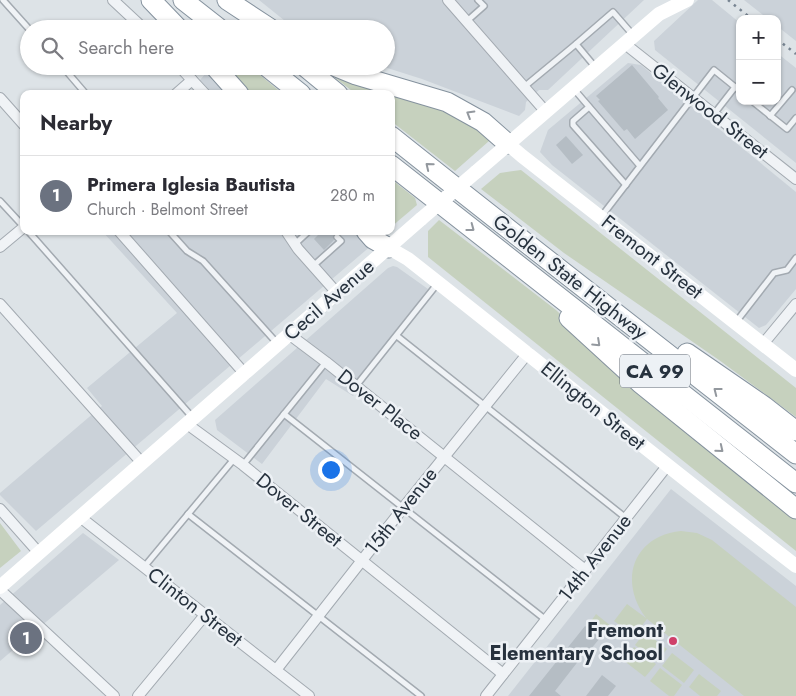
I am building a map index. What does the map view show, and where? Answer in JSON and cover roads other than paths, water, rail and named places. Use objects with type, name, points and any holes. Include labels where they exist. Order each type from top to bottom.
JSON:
[{"type":"highway","points":[[151,0],[170,20]]},
{"type":"highway","points":[[183,0],[209,20]]},
{"type":"highway","points":[[221,0],[246,20]]},
{"type":"highway","points":[[227,0],[257,20]]},
{"type":"highway","points":[[222,75],[235,90]]},
{"type":"highway","points":[[277,75],[296,90]]},
{"type":"highway","points":[[315,75],[333,90]]},
{"type":"highway","points":[[356,75],[447,102],[483,122],[508,144]]},
{"type":"highway","name":"Golden State Highway","points":[[395,139],[466,197],[620,314],[796,454]]},
{"type":"highway","name":"Golden State Highway","points":[[395,168],[796,482]]},
{"type":"highway","points":[[370,235],[389,248]]},
{"type":"highway","points":[[513,260],[564,312],[640,383],[796,509]]},
{"type":"highway","points":[[620,314],[677,346],[764,406],[796,431]]},
{"type":"main road","name":"Cecil Avenue","points":[[659,14],[667,0]]},
{"type":"main road","name":"Cecil Avenue","points":[[0,588],[421,219],[659,14],[686,0]]},
{"type":"main road","name":"Fremont Street","points":[[508,144],[796,370]]},
{"type":"main road","name":"Ellington Street","points":[[389,248],[408,259],[667,466],[796,566]]},
{"type":"street","points":[[113,0],[134,20]]},
{"type":"street","points":[[448,0],[546,112]]},
{"type":"street","name":"Glenwood Street","points":[[629,40],[693,97],[796,179]]},
{"type":"street","points":[[187,75],[201,90]]},
{"type":"street","points":[[181,90],[192,80]]},
{"type":"street","points":[[0,98],[20,120]]},
{"type":"street","points":[[0,248],[20,230]]},
{"type":"street","points":[[123,235],[246,374]]},
{"type":"street","points":[[289,235],[337,293]]},
{"type":"street","points":[[0,304],[142,463]]},
{"type":"street","points":[[763,344],[796,304]]},
{"type":"street","name":"Dover Place","points":[[290,335],[585,570]]},
{"type":"street","name":"15th Avenue","points":[[276,670],[402,508],[528,353]]},
{"type":"street","name":"Dover Street","points":[[190,421],[234,459],[503,674]]},
{"type":"street","name":"14th Avenue","points":[[486,696],[667,466]]},
{"type":"street","points":[[0,509],[39,553]]},
{"type":"street","name":"Clinton Street","points":[[80,517],[310,696]]},
{"type":"street","points":[[0,588],[114,696]]},
{"type":"street","points":[[138,696],[206,615]]},
{"type":"lane","points":[[3,0],[21,20]]},
{"type":"lane","points":[[467,21],[484,6],[478,0]]},
{"type":"lane","points":[[524,87],[613,12],[629,40]]},
{"type":"lane","points":[[576,44],[596,68]]},
{"type":"lane","points":[[601,218],[714,70],[736,87]]},
{"type":"lane","points":[[70,75],[83,90]]},
{"type":"lane","points":[[573,88],[640,166]]},
{"type":"lane","points":[[770,116],[792,90]]},
{"type":"lane","points":[[714,114],[736,91]]},
{"type":"lane","points":[[757,105],[787,130],[796,118]]},
{"type":"lane","points":[[589,107],[573,121],[573,125],[626,185]]},
{"type":"lane","points":[[0,201],[20,223]]},
{"type":"lane","points":[[31,235],[190,421]]},
{"type":"lane","points":[[173,235],[187,251],[203,261],[278,345]]},
{"type":"lane","points":[[295,244],[305,235]]},
{"type":"lane","points":[[313,266],[341,241],[337,237]]},
{"type":"lane","points":[[736,323],[774,273],[787,270],[796,258]]},
{"type":"lane","points":[[356,386],[438,283]]},
{"type":"lane","points":[[397,336],[626,518]]},
{"type":"lane","points":[[243,465],[326,362]]},
{"type":"lane","points":[[284,414],[546,620]]},
{"type":"lane","points":[[144,567],[234,459]]},
{"type":"lane","points":[[188,514],[421,696]]},
{"type":"railway","points":[[728,0],[747,15]]},
{"type":"railway","points":[[781,42],[796,54]]},
{"type":"place","name":"Primera Iglesia Bautista","points":[[26,638]]},
{"type":"place","name":"Fremont Elementary School","points":[[673,641]]}]
